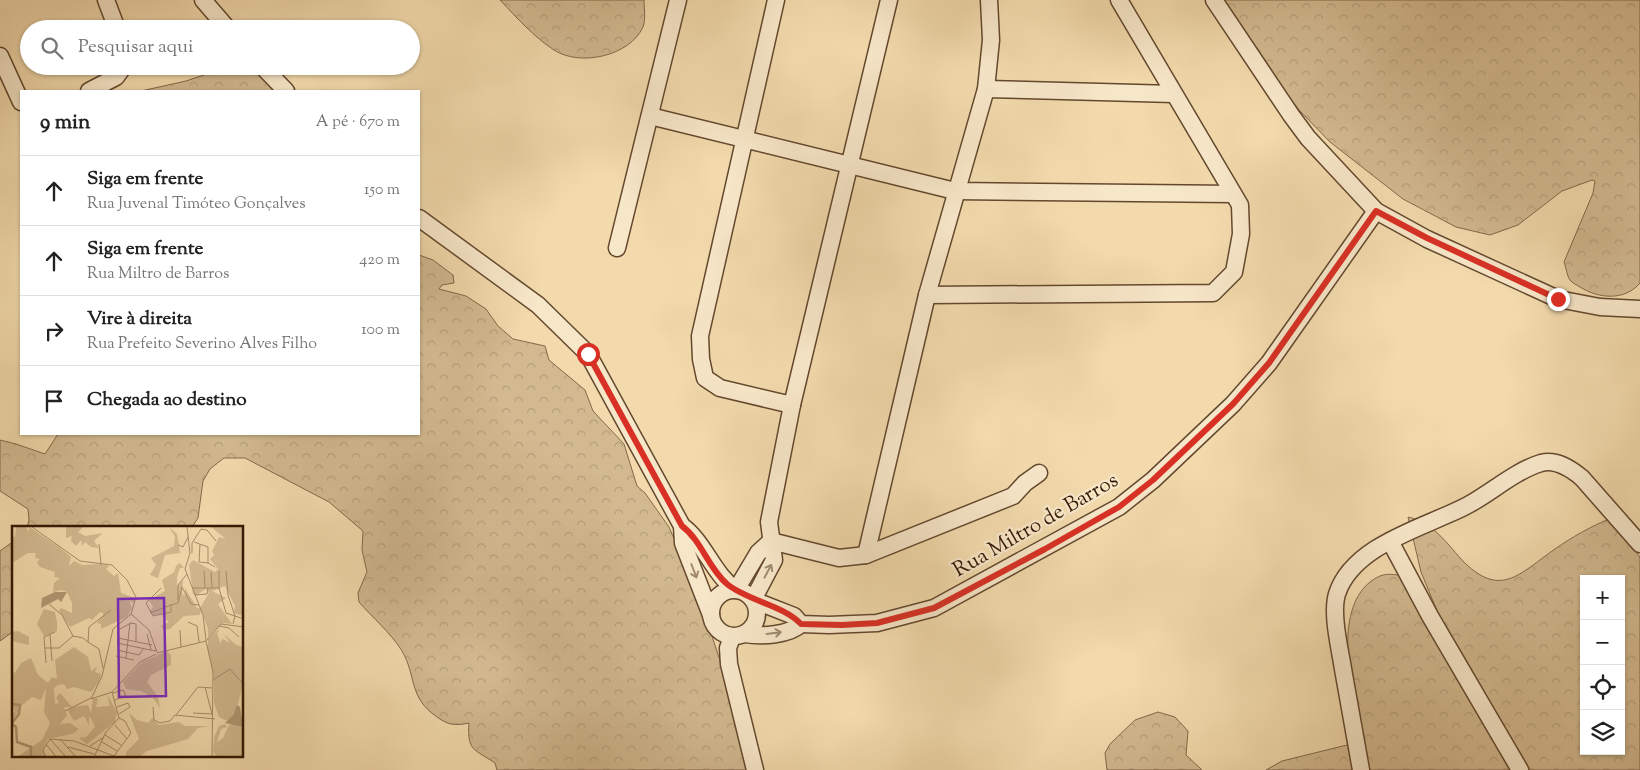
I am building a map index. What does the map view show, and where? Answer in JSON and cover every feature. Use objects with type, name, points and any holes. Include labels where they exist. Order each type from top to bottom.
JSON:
[{"type":"street","points":[[106,0],[113,20]]},
{"type":"street","points":[[202,0],[220,20]]},
{"type":"street","points":[[617,248],[678,0]]},
{"type":"street","points":[[776,0],[700,336],[701,359],[705,378],[720,388],[792,405]]},
{"type":"street","points":[[753,600],[774,560],[769,522],[792,405],[889,0]]},
{"type":"street","points":[[866,555],[927,295],[955,191],[986,89],[991,40],[989,0]]},
{"type":"street","points":[[927,295],[1213,293],[1234,272],[1241,234],[1240,206],[1119,0]]},
{"type":"street","points":[[1214,0],[1308,138],[1376,211],[1453,251],[1558,299],[1600,307],[1640,309]]},
{"type":"street","points":[[0,56],[20,100]]},
{"type":"street","points":[[91,90],[117,75]]},
{"type":"street","points":[[271,75],[285,90]]},
{"type":"street","points":[[986,89],[1174,94]]},
{"type":"street","points":[[650,116],[955,191],[1233,194]]},
{"type":"street","name":"Rua Miltro de Barros","points":[[738,636],[793,631],[801,624],[842,625],[877,623],[934,608],[1119,507],[1173,461],[1233,404],[1269,363],[1376,211]]},
{"type":"street","points":[[420,219],[538,305],[588,354],[682,526],[691,533],[726,583],[748,595],[753,600],[758,612],[754,625],[738,636],[728,648],[729,664],[755,770]]},
{"type":"street","points":[[1361,770],[1337,635],[1336,595],[1343,581],[1359,562],[1390,541],[1466,506],[1528,469],[1541,463],[1552,462],[1572,470],[1582,478],[1640,544]]},
{"type":"street","points":[[771,541],[840,558],[866,555],[1013,496],[1025,483],[1040,473]]},
{"type":"street","points":[[682,526],[683,543],[715,627],[720,632],[738,636]]},
{"type":"street","points":[[736,590],[758,553],[771,541]]},
{"type":"street","points":[[1390,541],[1430,616],[1520,770]]},
{"type":"street","points":[[711,615],[714,602],[718,596],[729,590],[736,590]]},
{"type":"street","points":[[753,600],[794,616],[801,624]]},
{"type":"green space","points":[[500,0],[644,0],[643,27],[637,37],[616,52],[590,58],[577,58],[565,55],[547,45],[526,27]]},
{"type":"green space","points":[[1223,0],[1640,0],[1640,283],[1627,293],[1603,296],[1587,291],[1573,283],[1569,278],[1564,262],[1593,193],[1595,181],[1592,180],[1562,191],[1518,225],[1490,235],[1456,227],[1403,199],[1330,142],[1299,110],[1273,76]]},
{"type":"green space","points":[[204,75],[259,75],[277,90],[146,90]]},
{"type":"green space","points":[[420,255],[433,260],[453,275],[454,283],[442,285],[439,289],[466,296],[486,309],[498,326],[513,339],[545,346],[549,360],[585,390],[593,411],[624,444],[637,486],[645,493],[669,527],[699,596],[737,713],[748,770],[497,770],[495,763],[473,748],[469,739],[469,723],[456,725],[445,722],[421,702],[414,686],[407,660],[398,644],[359,602],[358,593],[367,572],[362,550],[363,531],[329,502],[245,458],[224,458],[210,469],[203,481],[198,518],[193,526],[27,526],[28,509],[0,491],[0,440],[45,454],[57,435],[420,435]]},
{"type":"green space","points":[[1408,517],[1431,528],[1475,571],[1487,578],[1498,580],[1509,579],[1520,574],[1568,540],[1609,519],[1640,557],[1640,770],[1266,770],[1282,761],[1355,743],[1357,729],[1349,672],[1348,631],[1352,612],[1359,595],[1370,582],[1386,574],[1398,575],[1440,618],[1421,572]]},
{"type":"green space","points":[[12,542],[12,632],[0,641],[0,551]]},
{"type":"green space","points":[[1158,712],[1175,717],[1188,731],[1186,755],[1202,770],[1107,770],[1105,753],[1110,744],[1135,720]]},
{"type":"route","points":[[588,354],[682,526],[691,533],[726,583],[736,590],[742,591],[753,600],[794,616],[801,624],[842,625],[877,623],[902,618],[934,608],[1119,507],[1153,480],[1233,404],[1269,363],[1376,211],[1506,277],[1558,299]]}]
